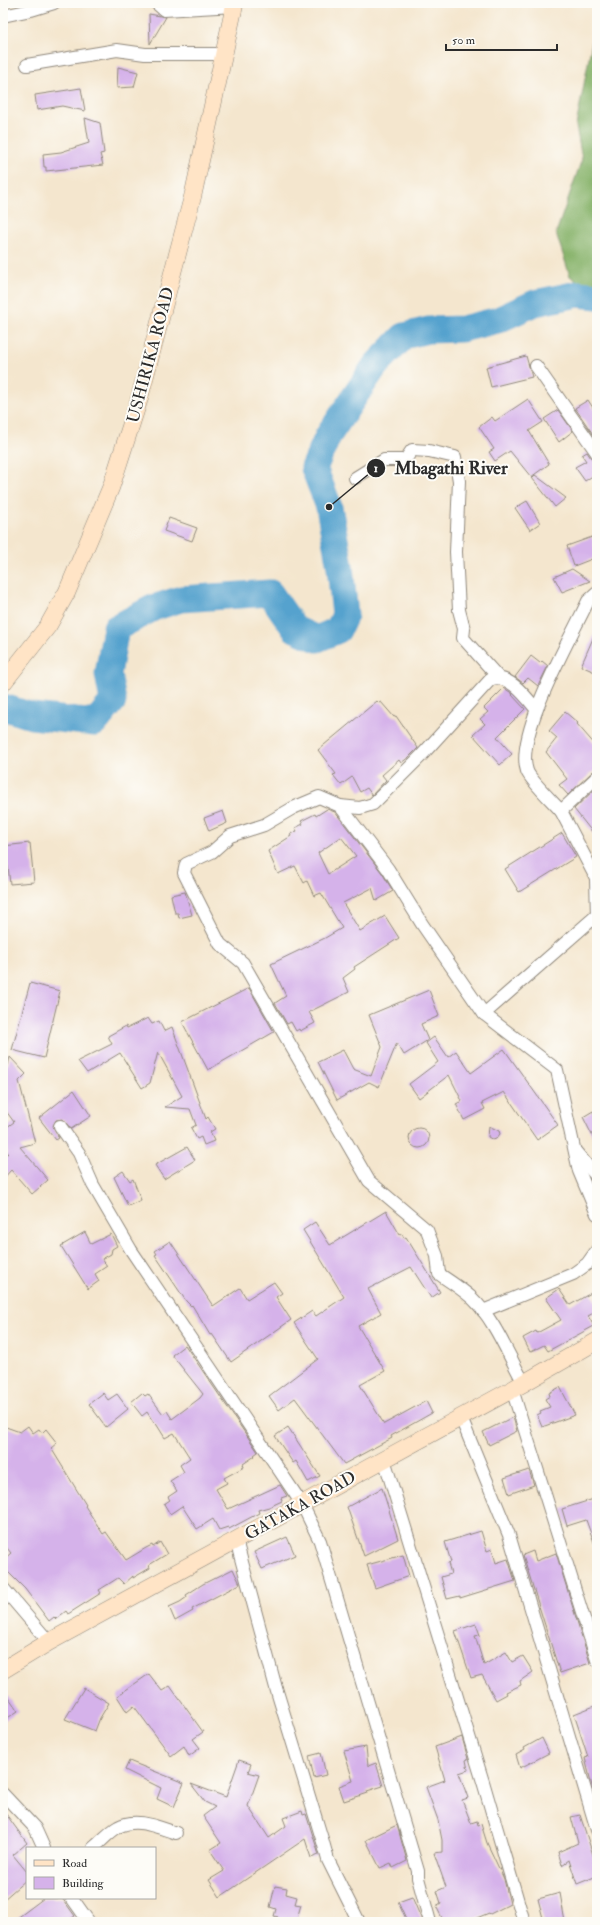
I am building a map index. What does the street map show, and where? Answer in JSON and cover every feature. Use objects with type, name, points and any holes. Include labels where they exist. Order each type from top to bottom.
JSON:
[{"type":"street","points":[[3,16],[54,3]]},
{"type":"street","points":[[156,3],[164,10],[235,4]]},
{"type":"street","name":"USHIRIKA ROAD","points":[[3,683],[48,626],[67,592],[111,487],[139,400],[193,195],[235,4]]},
{"type":"street","points":[[27,65],[117,50],[145,54],[224,54]]},
{"type":"street","points":[[536,366],[597,453]]},
{"type":"street","points":[[355,478],[384,460],[405,460],[412,450],[429,451],[455,457],[459,481],[456,552],[459,610],[464,629],[463,638],[500,678],[522,690],[536,710]]},
{"type":"street","points":[[484,1014],[597,916],[596,878],[561,811],[527,772],[525,761],[536,710],[588,601],[597,593]]},
{"type":"street","points":[[500,678],[490,680],[377,801],[360,808],[340,806],[319,797],[293,808],[264,825],[230,836],[212,852],[186,864],[184,873],[220,944],[242,963],[369,1181],[427,1230],[437,1256],[439,1274],[467,1294],[487,1316],[518,1386],[597,1660]]},
{"type":"street","points":[[561,811],[597,777]]},
{"type":"street","points":[[340,806],[388,868],[422,924],[484,1014],[557,1070],[579,1171],[597,1214]]},
{"type":"street","points":[[60,1126],[79,1153],[93,1185],[130,1250],[302,1504],[320,1541],[418,1871],[418,1878],[430,1922]]},
{"type":"street","points":[[575,1150],[597,1177]]},
{"type":"street","points":[[482,1311],[573,1274],[587,1264],[597,1250]]},
{"type":"street","name":"GATAKA ROAD","points":[[3,1670],[48,1642],[461,1418],[597,1341]]},
{"type":"street","points":[[461,1418],[509,1535],[597,1830]]},
{"type":"street","points":[[384,1459],[484,1785],[524,1922]]},
{"type":"street","points":[[236,1540],[276,1688],[328,1860],[360,1922]]},
{"type":"street","points":[[3,1588],[48,1642]]},
{"type":"street","points":[[3,1794],[35,1828],[44,1847]]},
{"type":"street","points":[[94,1847],[117,1828],[132,1822],[148,1823],[176,1833]]},
{"type":"street","points":[[73,1899],[89,1922]]},
{"type":"green space","points":[[597,16],[597,298],[570,276],[556,233],[582,159],[576,126]]},
{"type":"building","points":[[149,14],[166,17],[150,44]]},
{"type":"building","points":[[118,67],[138,72],[134,87],[117,88]]},
{"type":"building","points":[[81,88],[85,111],[62,106],[37,110],[35,95]]},
{"type":"building","points":[[85,118],[100,123],[104,153],[100,154],[103,165],[46,171],[46,167],[44,167],[43,154],[61,152],[89,143]]},
{"type":"building","points":[[526,356],[532,377],[491,387],[486,367]]},
{"type":"building","points":[[528,399],[543,422],[529,431],[549,464],[531,477],[510,451],[495,461],[489,452],[494,449],[479,427],[492,417],[495,421]]},
{"type":"building","points":[[588,400],[597,414],[597,440],[575,408]]},
{"type":"building","points":[[558,410],[573,431],[559,442],[544,419]]},
{"type":"building","points":[[587,452],[591,458],[597,460],[597,480],[594,475],[585,481],[575,467],[586,461],[582,455]]},
{"type":"building","points":[[535,475],[566,498],[555,507],[532,478]]},
{"type":"building","points":[[527,501],[540,523],[530,530],[515,508]]},
{"type":"building","points":[[169,518],[197,528],[192,541],[164,531]]},
{"type":"building","points":[[592,537],[597,557],[574,566],[567,546]]},
{"type":"building","points":[[572,569],[590,581],[562,592],[554,577]]},
{"type":"building","points":[[597,629],[597,673],[581,666]]},
{"type":"building","points":[[531,656],[540,663],[542,661],[548,666],[538,686],[528,678],[523,683],[515,677]]},
{"type":"building","points":[[504,688],[513,694],[512,695],[525,709],[497,737],[512,754],[500,765],[473,735],[485,724],[480,719],[488,712],[484,708]]},
{"type":"building","points":[[377,701],[379,703],[381,702],[394,717],[396,716],[418,748],[401,763],[399,760],[382,775],[386,780],[372,795],[367,788],[360,792],[352,777],[341,785],[333,775],[336,774],[318,750]]},
{"type":"building","points":[[565,712],[578,723],[577,724],[597,747],[597,770],[592,772],[568,795],[559,785],[567,779],[546,752],[557,738],[549,731]]},
{"type":"building","points":[[597,787],[597,838],[574,809]]},
{"type":"building","points":[[327,809],[335,812],[382,873],[393,891],[376,901],[372,888],[343,903],[360,931],[385,916],[399,938],[354,967],[355,969],[343,978],[349,992],[309,1012],[315,1023],[300,1031],[299,1029],[296,1031],[291,1022],[287,1024],[275,1003],[286,996],[271,964],[325,938],[342,928],[321,893],[314,896],[307,881],[304,883],[295,866],[278,874],[268,851],[291,836],[290,834],[297,831],[295,828],[303,824],[301,821],[315,814],[316,816]],"holes":[[[341,837],[356,856],[328,874],[318,853]]]},
{"type":"building","points":[[223,811],[227,823],[209,831],[204,818]]},
{"type":"building","points":[[562,833],[576,857],[519,892],[505,869]]},
{"type":"building","points":[[30,843],[34,882],[10,884],[8,866],[4,866],[3,846]]},
{"type":"building","points":[[185,892],[192,915],[179,918],[178,913],[175,913],[171,895]]},
{"type":"building","points":[[30,983],[60,991],[44,1058],[12,1050]]},
{"type":"building","points":[[249,988],[274,1032],[208,1070],[182,1022]]},
{"type":"building","points":[[429,990],[439,1016],[421,1024],[428,1040],[404,1055],[397,1043],[379,1087],[369,1082],[337,1100],[318,1062],[343,1050],[353,1069],[371,1076],[382,1047],[369,1015]]},
{"type":"building","points":[[148,1018],[152,1024],[159,1021],[164,1031],[172,1027],[206,1119],[208,1117],[215,1129],[210,1132],[214,1141],[204,1145],[201,1137],[197,1139],[191,1128],[196,1125],[190,1109],[165,1107],[182,1096],[158,1052],[150,1083],[142,1088],[120,1053],[87,1073],[78,1061],[112,1044],[108,1036],[126,1026],[127,1028]]},
{"type":"building","points":[[434,1037],[448,1057],[456,1051],[471,1073],[504,1049],[558,1125],[537,1140],[504,1092],[482,1103],[485,1109],[464,1120],[456,1104],[462,1101],[449,1075],[419,1098],[409,1084],[438,1062],[426,1043]]},
{"type":"building","points":[[10,1057],[26,1074],[19,1081],[35,1143],[20,1147],[48,1180],[32,1194],[11,1170],[3,1179],[3,1158],[8,1153],[3,1145],[3,1130],[14,1122],[3,1107],[3,1060],[8,1065]]},
{"type":"building","points":[[74,1090],[91,1116],[71,1129],[63,1119],[56,1120],[53,1126],[59,1138],[56,1140],[39,1118]]},
{"type":"building","points":[[593,1111],[597,1119],[597,1145],[583,1117]]},
{"type":"building","points":[[489,1126],[499,1131],[500,1134],[496,1139],[493,1140],[488,1137]]},
{"type":"building","points":[[419,1128],[426,1131],[429,1138],[426,1145],[419,1148],[412,1145],[409,1138],[412,1131]]},
{"type":"building","points":[[187,1147],[195,1160],[164,1179],[155,1165]]},
{"type":"building","points":[[123,1171],[130,1181],[133,1179],[141,1200],[128,1206],[114,1177]]},
{"type":"building","points":[[386,1211],[400,1235],[402,1234],[404,1238],[406,1237],[440,1292],[431,1298],[411,1267],[368,1289],[381,1313],[358,1326],[385,1371],[360,1385],[384,1424],[426,1401],[432,1413],[391,1436],[392,1438],[344,1464],[295,1398],[279,1410],[269,1396],[318,1359],[294,1323],[312,1311],[316,1316],[344,1297],[303,1230],[315,1222],[330,1245]]},
{"type":"building","points":[[85,1232],[91,1244],[111,1234],[117,1246],[112,1249],[111,1254],[102,1259],[107,1266],[95,1274],[99,1281],[88,1289],[61,1246]]},
{"type":"building","points":[[170,1241],[213,1306],[240,1288],[247,1299],[274,1282],[282,1293],[276,1297],[291,1320],[231,1362],[212,1334],[210,1335],[192,1305],[191,1306],[186,1301],[155,1255],[157,1254],[155,1251]]},
{"type":"building","points":[[559,1289],[570,1305],[591,1293],[597,1304],[597,1311],[588,1316],[594,1326],[548,1351],[544,1345],[530,1352],[523,1338],[536,1331],[537,1333],[561,1320],[546,1298]]},
{"type":"building","points":[[185,1345],[258,1452],[254,1455],[255,1456],[243,1464],[244,1467],[224,1478],[227,1483],[216,1489],[228,1509],[280,1485],[287,1496],[281,1498],[282,1501],[258,1510],[259,1513],[229,1529],[228,1527],[219,1530],[213,1519],[197,1529],[182,1506],[170,1514],[164,1504],[170,1500],[168,1497],[177,1491],[170,1481],[184,1472],[180,1465],[190,1458],[174,1433],[165,1438],[147,1412],[142,1416],[131,1402],[142,1393],[145,1396],[148,1394],[163,1414],[167,1411],[172,1419],[200,1398],[203,1394],[172,1355]]},
{"type":"building","points":[[560,1387],[575,1415],[542,1427],[537,1415],[541,1413],[540,1411],[550,1407],[545,1399],[550,1396],[549,1393]]},
{"type":"building","points":[[103,1393],[108,1400],[117,1394],[128,1409],[106,1427],[89,1404]]},
{"type":"building","points":[[513,1417],[517,1431],[489,1445],[483,1432]]},
{"type":"building","points":[[3,1426],[20,1432],[28,1426],[33,1433],[39,1429],[42,1433],[46,1429],[57,1443],[51,1448],[86,1505],[85,1506],[103,1534],[106,1532],[126,1560],[146,1548],[152,1545],[153,1547],[160,1542],[167,1554],[149,1565],[150,1568],[133,1578],[133,1576],[124,1584],[118,1578],[99,1590],[101,1593],[68,1614],[66,1611],[56,1619],[54,1617],[49,1621],[25,1589],[3,1567],[3,1560],[11,1553],[3,1543]]},
{"type":"building","points":[[288,1427],[320,1476],[308,1482],[296,1461],[293,1463],[275,1436]]},
{"type":"building","points":[[529,1470],[534,1485],[509,1494],[504,1478]]},
{"type":"building","points":[[382,1488],[398,1539],[364,1556],[347,1507]]},
{"type":"building","points":[[597,1498],[597,1545],[595,1545],[586,1520],[567,1526],[562,1509]]},
{"type":"building","points":[[481,1531],[487,1551],[492,1549],[496,1563],[508,1559],[515,1581],[460,1598],[460,1596],[447,1599],[441,1577],[451,1574],[448,1563],[451,1562],[445,1542]]},
{"type":"building","points":[[287,1537],[295,1555],[262,1569],[254,1552]]},
{"type":"building","points":[[533,1551],[536,1561],[556,1553],[590,1663],[560,1673],[523,1555]]},
{"type":"building","points":[[403,1555],[409,1576],[375,1588],[367,1565]]},
{"type":"building","points":[[233,1569],[240,1584],[192,1609],[193,1611],[175,1621],[169,1607],[180,1602],[187,1597],[186,1595],[203,1584]]},
{"type":"building","points":[[476,1624],[480,1635],[475,1636],[484,1665],[506,1652],[512,1662],[523,1656],[533,1672],[520,1681],[521,1685],[506,1692],[507,1694],[496,1700],[482,1675],[471,1678],[455,1631]]},
{"type":"building","points":[[149,1674],[162,1691],[170,1686],[203,1732],[193,1739],[200,1748],[189,1756],[184,1746],[171,1756],[134,1706],[127,1712],[117,1696]]},
{"type":"building","points":[[84,1688],[109,1703],[100,1718],[95,1731],[65,1719]]},
{"type":"building","points":[[3,1689],[18,1711],[3,1721]]},
{"type":"building","points":[[597,1705],[597,1790],[593,1790],[585,1758],[588,1757],[574,1714]]},
{"type":"building","points":[[462,1737],[468,1759],[466,1760],[468,1770],[459,1773],[468,1798],[462,1800],[471,1823],[477,1821],[478,1825],[481,1824],[487,1843],[504,1879],[510,1904],[490,1914],[489,1913],[467,1922],[444,1922],[436,1906],[441,1903],[437,1891],[446,1887],[434,1853],[442,1852],[442,1840],[438,1820],[426,1787],[445,1780],[435,1747]]},
{"type":"building","points":[[542,1738],[549,1753],[520,1768],[516,1755],[525,1750],[524,1748]]},
{"type":"building","points":[[366,1747],[368,1766],[376,1763],[383,1786],[344,1801],[339,1786],[353,1781],[344,1751]]},
{"type":"building","points":[[321,1753],[326,1775],[314,1778],[309,1756]]},
{"type":"building","points":[[239,1760],[251,1764],[248,1772],[259,1775],[248,1806],[269,1838],[286,1826],[283,1818],[302,1811],[303,1815],[306,1814],[319,1855],[311,1858],[305,1839],[220,1897],[209,1880],[224,1871],[210,1850],[221,1843],[203,1816],[215,1807],[205,1802],[191,1784],[226,1797]]},
{"type":"building","points":[[129,1761],[184,1783],[174,1807],[157,1799],[161,1788],[125,1770]]},
{"type":"building","points":[[3,1810],[27,1843],[13,1855],[26,1871],[26,1880],[3,1900]]},
{"type":"building","points":[[580,1815],[597,1867],[597,1876],[577,1884],[569,1860],[562,1865],[558,1852],[578,1843],[571,1817]]},
{"type":"building","points":[[397,1825],[407,1861],[393,1868],[391,1863],[380,1868],[366,1840]]},
{"type":"building","points":[[275,1886],[287,1888],[286,1894],[297,1897],[295,1904],[301,1905],[296,1922],[287,1922],[277,1919],[278,1917],[274,1916],[276,1909],[270,1907]]},
{"type":"building","points":[[560,1893],[565,1922],[544,1922],[538,1899]]},
{"type":"building","points":[[412,1897],[422,1922],[407,1922],[398,1902]]},
{"type":"building","points":[[43,1899],[63,1899],[75,1916],[66,1922],[12,1922]]},
{"type":"waterway","points":[[3,707],[32,716],[95,723],[113,701],[108,674],[116,628],[153,608],[181,599],[270,593],[295,629],[317,639],[338,630],[345,615],[340,567],[329,507],[314,468],[328,436],[375,366],[404,336],[428,330],[462,329],[498,320],[535,303],[578,294],[597,296]]},
{"type":"place","name":"Mbagathi River","points":[[329,507]]}]
